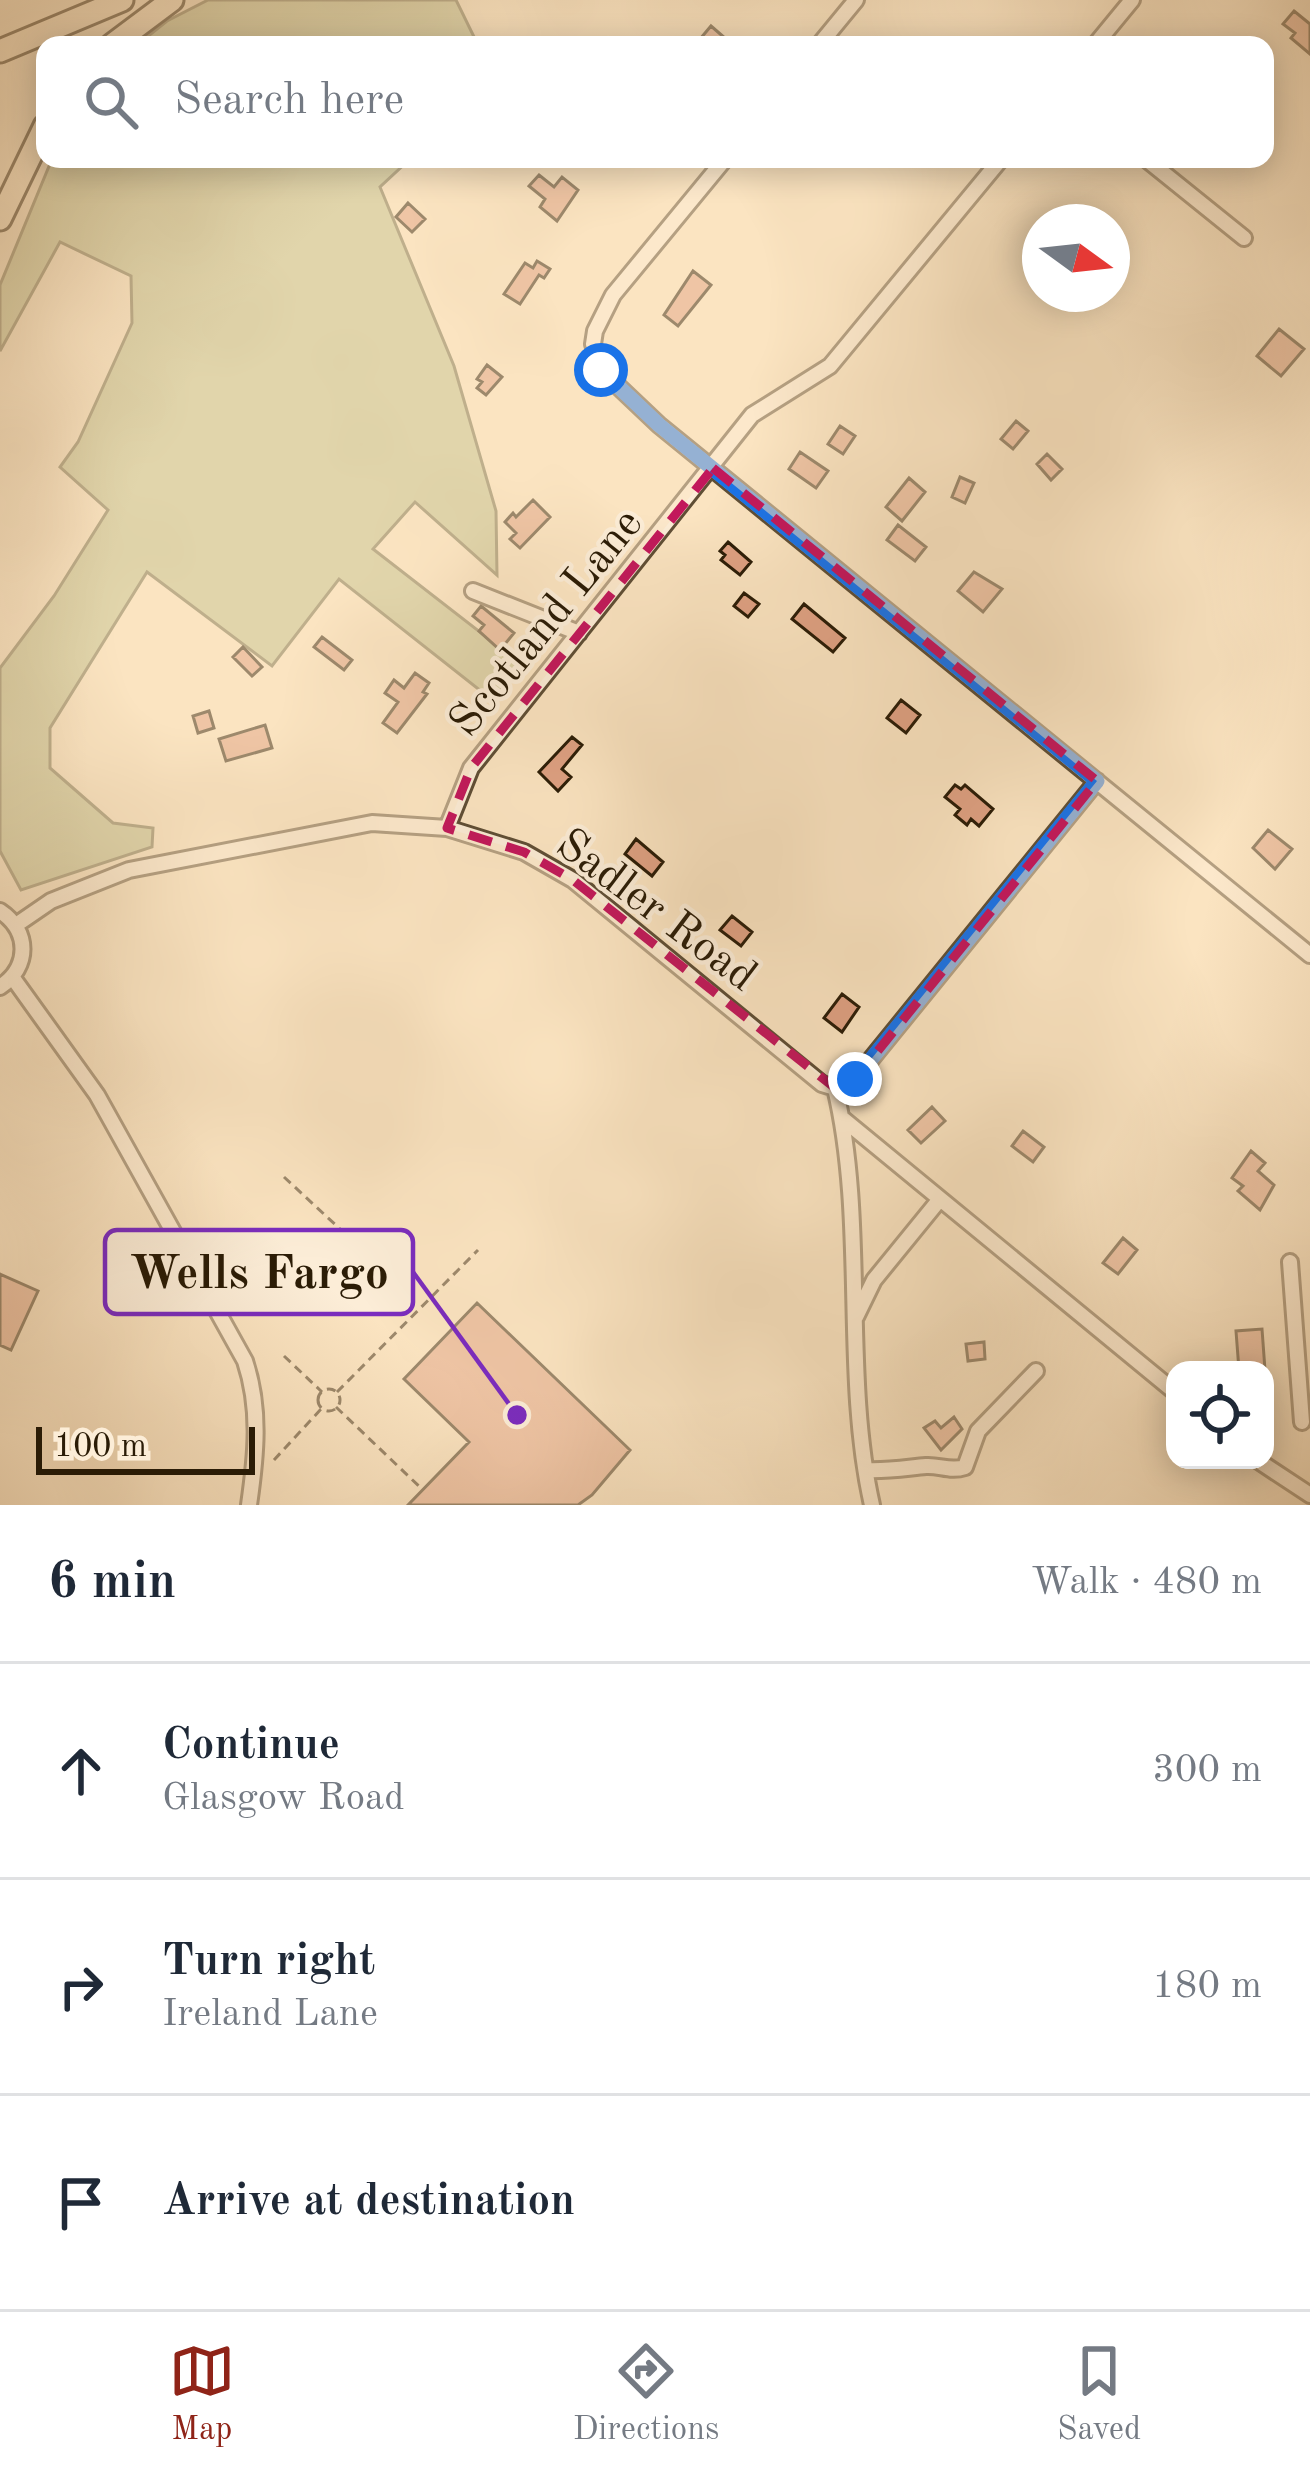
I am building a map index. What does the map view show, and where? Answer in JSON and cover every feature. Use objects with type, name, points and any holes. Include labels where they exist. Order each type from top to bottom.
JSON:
[{"type":"highway","points":[[0,51],[122,0]]},
{"type":"highway","points":[[124,36],[172,0]]},
{"type":"highway","points":[[0,219],[36,145]]},
{"type":"street","points":[[826,36],[856,0]]},
{"type":"street","points":[[1102,36],[1132,0]]},
{"type":"street","points":[[717,168],[613,295],[599,319],[593,344],[597,361],[614,386],[1310,955]]},
{"type":"street","name":"Scotland Lane","points":[[447,829],[471,768],[752,415],[830,367],[994,168]]},
{"type":"street","points":[[1156,168],[1244,238]]},
{"type":"street","points":[[473,591],[579,632]]},
{"type":"street","points":[[872,1505],[843,1119],[835,1088],[855,1079],[1097,781]]},
{"type":"street","name":"Sadler Road","points":[[16,925],[51,901],[129,870],[372,823],[447,829],[524,852],[573,880],[822,1084],[835,1088]]},
{"type":"street","points":[[0,911],[16,925],[24,948],[6,983],[97,1095],[245,1361],[256,1404],[257,1435],[249,1505]]},
{"type":"street","points":[[843,1119],[1166,1386]]},
{"type":"street","points":[[856,1317],[874,1280],[940,1199]]},
{"type":"street","points":[[1290,1262],[1302,1422]]},
{"type":"street","points":[[1293,1295],[1310,1292]]},
{"type":"street","points":[[866,1470],[965,1467],[977,1431],[1036,1371]]},
{"type":"street","points":[[1271,1469],[1310,1495]]},
{"type":"path","points":[[284,1177],[382,1268]]},
{"type":"path","points":[[284,1356],[322,1392],[337,1391],[478,1250]]},
{"type":"path","points":[[322,1392],[319,1403],[325,1411],[340,1403],[337,1391]]},
{"type":"path","points":[[336,1407],[422,1490]]},
{"type":"path","points":[[274,1460],[322,1408]]},
{"type":"highlighted area","points":[[713,468],[1097,781],[855,1079],[835,1088],[573,880],[524,852],[447,828],[471,768]]},
{"type":"green space","points":[[208,0],[456,0],[474,36],[148,36]]},
{"type":"green space","points":[[48,168],[400,168],[380,187],[454,366],[496,511],[497,575],[415,502],[373,549],[525,667],[491,699],[339,579],[272,666],[147,572],[50,728],[50,768],[113,823],[153,828],[152,847],[21,890],[0,851],[0,668],[54,596],[108,510],[60,467],[78,442],[132,323],[131,276],[60,242],[0,351],[0,285]]},
{"type":"building","points":[[1294,11],[1310,24],[1310,54],[1283,24]]},
{"type":"building","points":[[711,26],[723,36],[703,36]]},
{"type":"building","points":[[539,175],[554,187],[562,177],[578,190],[557,221],[540,207],[545,199],[529,186]]},
{"type":"building","points":[[408,203],[425,219],[412,232],[396,217]]},
{"type":"building","points":[[537,261],[550,269],[544,278],[539,275],[520,304],[504,294],[525,263],[533,268]]},
{"type":"building","points":[[693,271],[711,285],[678,326],[664,315]]},
{"type":"building","points":[[1279,329],[1304,349],[1281,376],[1257,356]]},
{"type":"building","points":[[487,365],[502,377],[486,395],[477,388],[482,382],[477,379]]},
{"type":"building","points":[[1016,421],[1028,431],[1013,449],[1001,439]]},
{"type":"building","points":[[840,426],[855,436],[843,454],[828,444]]},
{"type":"building","points":[[800,452],[828,471],[816,488],[789,469]]},
{"type":"building","points":[[1047,454],[1062,469],[1051,480],[1037,464]]},
{"type":"building","points":[[960,477],[974,483],[965,503],[952,497]]},
{"type":"building","points":[[909,478],[925,492],[902,521],[886,507]]},
{"type":"building","points":[[533,500],[550,517],[520,548],[510,539],[516,533],[505,522]]},
{"type":"building","points":[[898,525],[926,547],[915,561],[887,540]]},
{"type":"building","points":[[728,542],[751,562],[740,575],[721,560],[725,555],[720,551]]},
{"type":"building","points":[[974,572],[1002,589],[983,612],[958,591]]},
{"type":"building","points":[[744,593],[759,604],[748,617],[734,606]]},
{"type":"building","points":[[804,604],[845,638],[833,652],[792,619]]},
{"type":"building","points":[[481,606],[514,633],[500,650],[479,631],[484,625],[473,616]]},
{"type":"building","points":[[322,637],[352,660],[344,670],[314,647]]},
{"type":"building","points":[[243,647],[262,667],[252,676],[233,657]]},
{"type":"building","points":[[415,673],[429,683],[423,692],[427,694],[397,733],[383,723],[398,702],[385,693],[394,680],[404,688]]},
{"type":"building","points":[[901,700],[920,715],[906,733],[887,718]]},
{"type":"building","points":[[209,711],[214,728],[198,733],[193,716]]},
{"type":"building","points":[[265,725],[272,748],[226,761],[219,739]]},
{"type":"building","points":[[572,737],[582,745],[562,769],[571,777],[558,791],[539,772]]},
{"type":"building","points":[[955,785],[961,789],[965,785],[993,809],[979,826],[971,819],[967,825],[955,815],[960,809],[945,797]]},
{"type":"building","points":[[1268,830],[1292,849],[1275,869],[1253,848]]},
{"type":"building","points":[[636,839],[663,862],[652,876],[625,854]]},
{"type":"building","points":[[732,916],[752,932],[741,946],[720,930]]},
{"type":"building","points":[[842,994],[859,1007],[842,1032],[824,1018]]},
{"type":"building","points":[[932,1107],[945,1121],[921,1143],[908,1130]]},
{"type":"building","points":[[1023,1131],[1044,1147],[1033,1162],[1012,1146]]},
{"type":"building","points":[[1251,1151],[1265,1163],[1258,1171],[1274,1185],[1260,1210],[1238,1191],[1243,1186],[1232,1178]]},
{"type":"building","points":[[1123,1238],[1137,1250],[1118,1274],[1103,1263]]},
{"type":"building","points":[[0,1274],[38,1291],[11,1350],[0,1345]]},
{"type":"building","points":[[477,1303],[630,1450],[578,1505],[408,1505],[469,1442],[404,1379]]},
{"type":"building","points":[[1262,1329],[1264,1361],[1238,1361],[1236,1331]]},
{"type":"building","points":[[984,1342],[985,1359],[968,1361],[966,1344]]},
{"type":"building","points":[[954,1417],[962,1429],[941,1450],[924,1428],[935,1421],[941,1428]]},
{"type":"place","name":"Wells Fargo","points":[[517,1415]]},
{"type":"route","points":[[601,370],[659,425],[1097,781],[855,1079]]}]
